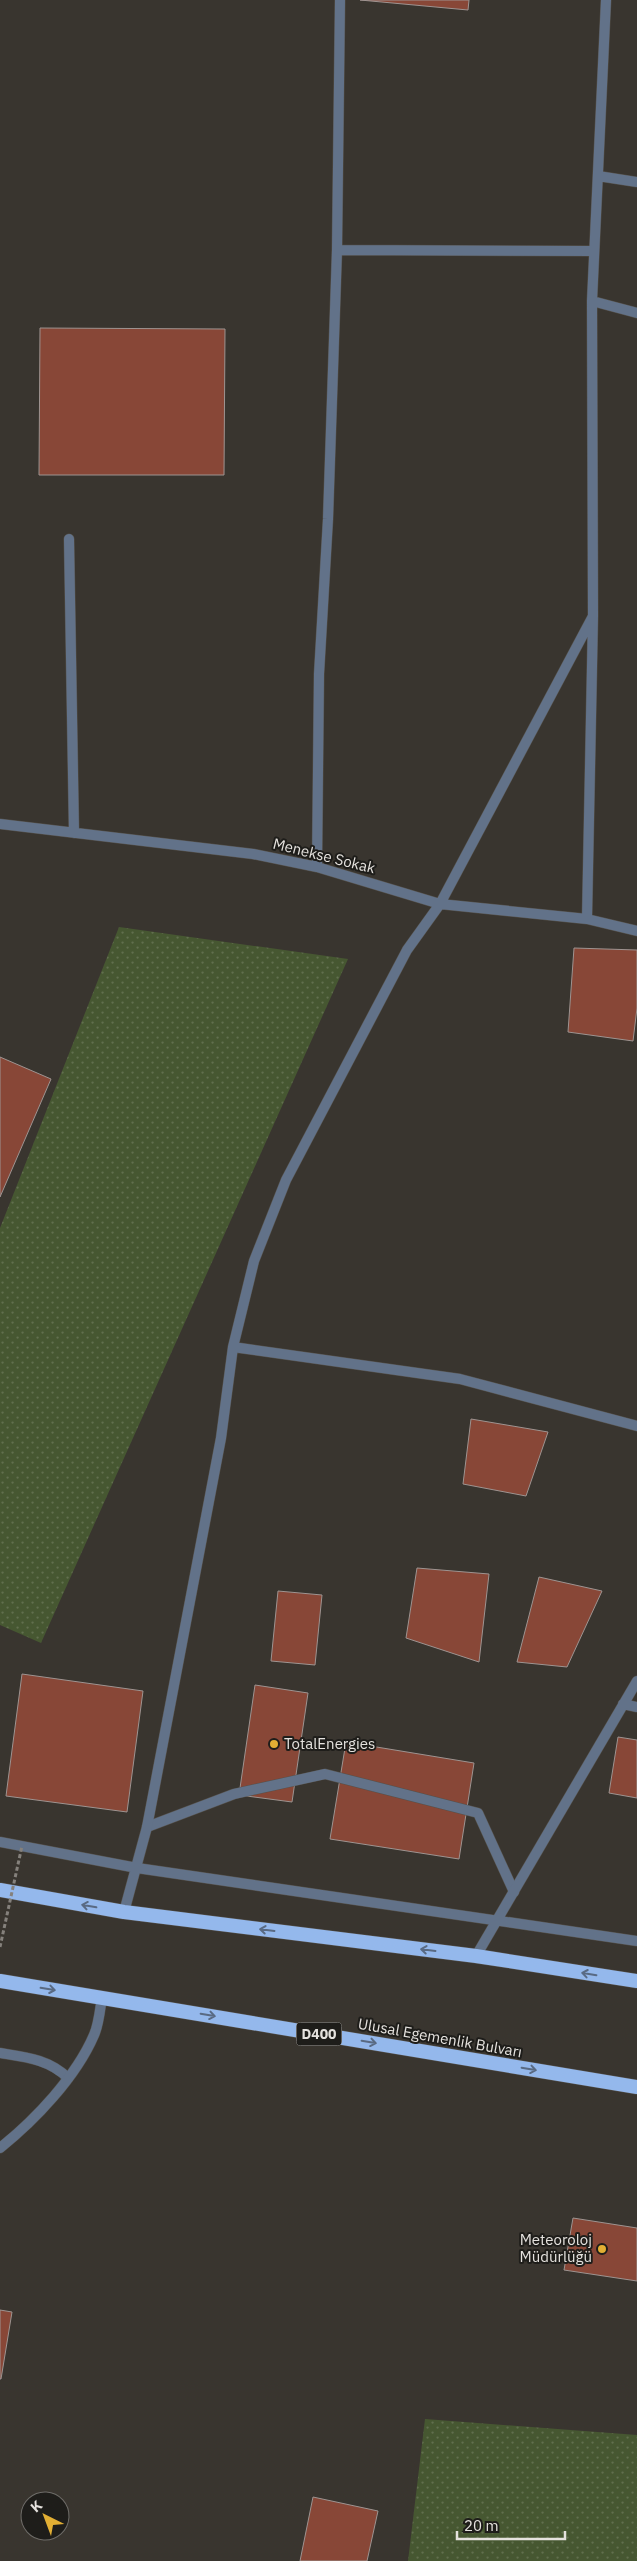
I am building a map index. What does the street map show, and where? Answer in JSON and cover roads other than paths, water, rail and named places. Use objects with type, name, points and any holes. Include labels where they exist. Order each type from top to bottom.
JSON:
[{"type":"highway","points":[[0,1890],[124,1912],[476,1956],[637,1981]]},
{"type":"highway","name":"Ulusal Egemenlik Bulvarı","points":[[0,1981],[637,2087]]},
{"type":"street","points":[[317,868],[319,674],[328,519],[337,250],[340,0]]},
{"type":"street","points":[[587,918],[593,616],[592,301],[606,0]]},
{"type":"street","points":[[598,176],[637,182]]},
{"type":"street","points":[[337,250],[594,252]]},
{"type":"street","points":[[592,301],[637,313]]},
{"type":"street","points":[[69,539],[74,834]]},
{"type":"street","points":[[124,1912],[137,1868],[146,1827],[221,1438],[233,1347],[254,1261],[286,1180],[408,950],[440,904],[593,616]]},
{"type":"street","name":"Menekse Sokak","points":[[0,824],[252,854],[317,868],[440,904],[587,918],[637,931]]},
{"type":"street","points":[[233,1347],[460,1380],[637,1426]]},
{"type":"street","points":[[476,1956],[637,1681]]},
{"type":"street","points":[[623,1704],[637,1706]]},
{"type":"street","points":[[146,1827],[234,1794],[325,1774],[478,1813],[514,1892]]},
{"type":"street","points":[[0,1842],[137,1868],[637,1941]]},
{"type":"street","points":[[0,2148],[22,2130],[68,2078],[94,2035],[102,1997]]},
{"type":"street","points":[[0,2054],[41,2060],[61,2070],[68,2078]]},
{"type":"place","name":"TotalEnergies","points":[[274,1744]]},
{"type":"place","name":"Meteoroloj Müdürlüğü","points":[[602,2249]]}]
